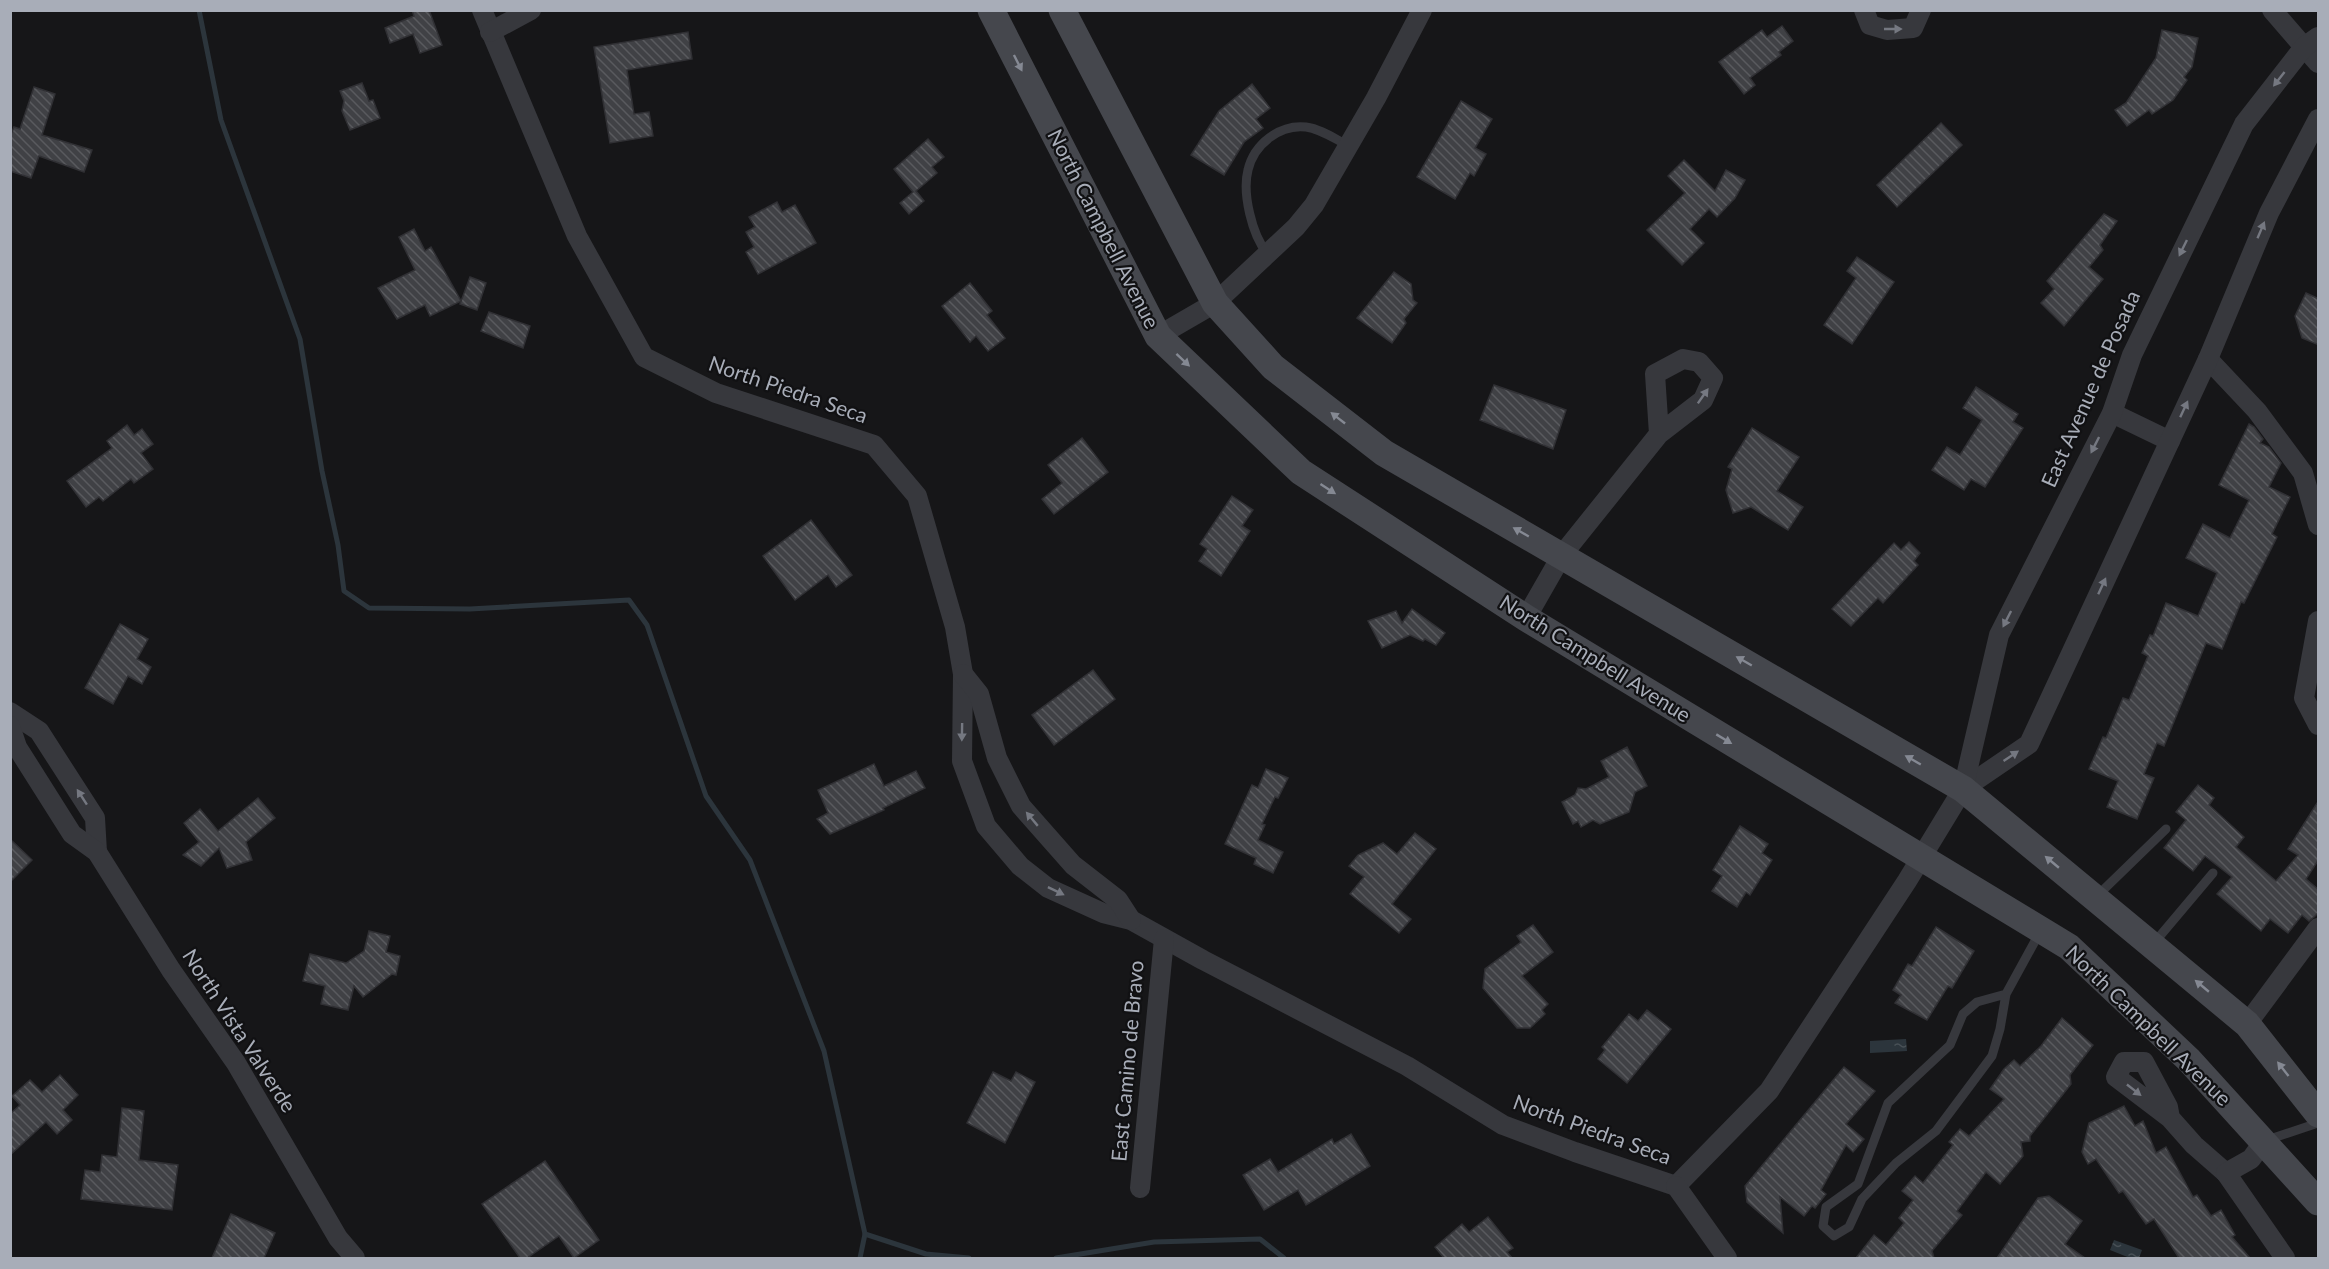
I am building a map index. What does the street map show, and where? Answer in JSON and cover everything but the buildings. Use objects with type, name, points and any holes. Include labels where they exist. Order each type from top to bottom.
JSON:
[{"type":"main road","name":"North Campbell Avenue","points":[[991,10],[1158,336],[1301,472],[1526,618],[2069,947],[2189,1060],[2319,1202]]},
{"type":"main road","points":[[1062,10],[1215,303],[1273,367],[1384,453],[1963,789],[2247,1024],[2319,1114]]},
{"type":"street","name":"North Piedra Seca","points":[[482,10],[578,236],[644,357],[716,393],[874,445],[917,496],[955,627],[963,674],[962,762],[987,826],[1020,866],[1048,888],[1103,914],[1131,920],[1407,1066],[1503,1125],[1676,1186],[1769,1091],[1921,858]]},
{"type":"street","points":[[490,32],[531,10]]},
{"type":"street","points":[[1158,336],[1215,303],[1296,227],[1314,205],[1377,98],[1422,10]]},
{"type":"street","points":[[1864,10],[1870,25],[1887,30],[1913,28],[1921,10]]},
{"type":"street","points":[[2272,10],[2311,42],[2319,63]]},
{"type":"street","name":"East Avenue de Posada","points":[[1921,858],[1963,789],[1999,635],[2112,413],[2132,355],[2244,124],[2311,42]]},
{"type":"street","name":"East Avenue de Posada","points":[[1963,789],[2029,744],[2208,359],[2269,213],[2319,119]]},
{"type":"street","points":[[2208,359],[2257,411],[2303,473],[2319,525]]},
{"type":"street","points":[[2112,413],[2170,441]]},
{"type":"street","points":[[1526,618],[1562,555],[1659,434]]},
{"type":"street","points":[[2319,621],[2304,698],[2319,725]]},
{"type":"street","name":"North Piedra Seca","points":[[963,674],[979,694],[997,758],[1021,806],[1073,865],[1118,900],[1131,920]]},
{"type":"street","name":"North Vista Valverde","points":[[10,712],[39,731],[95,819],[97,852]]},
{"type":"street","name":"North Vista Valverde","points":[[10,726],[17,747],[72,834],[97,852],[171,970],[236,1063],[338,1238],[355,1258]]},
{"type":"street","points":[[2247,1024],[2319,928]]},
{"type":"street","name":"East Camino de Bravo","points":[[1140,1188],[1164,939]]},
{"type":"street","points":[[2170,1118],[2194,1145],[2226,1173],[2285,1258]]},
{"type":"street","points":[[2226,1173],[2251,1159],[2264,1141]]},
{"type":"street","points":[[1676,1186],[1727,1258]]},
{"type":"street","name":"North Vista Valverde","points":[[338,1238],[339,1258]]},
{"type":"lane","points":[[1267,253],[1259,244],[1254,232],[1247,186],[1248,170],[1259,147],[1271,136],[1289,128],[1306,127],[1321,131],[1348,146]]},
{"type":"lane","points":[[2095,898],[2166,829]]},
{"type":"lane","points":[[2152,945],[2213,873]]},
{"type":"lane","points":[[2006,994],[1977,1002],[1964,1014],[1950,1045],[1888,1103],[1858,1184],[1826,1207],[1823,1226],[1834,1236],[1849,1227],[1862,1199],[1889,1171],[1936,1131],[1992,1056],[2000,1029],[2006,994],[2041,930]]},
{"type":"lane","points":[[2264,1141],[2319,1123]]},
{"type":"water","points":[[1906,1039],[1907,1051],[1870,1053],[1870,1041]]},
{"type":"water","points":[[2114,1240],[2142,1250],[2139,1258],[2130,1258],[2110,1250]]},
{"type":"waterway","points":[[199,10],[221,120],[300,339],[322,471],[338,545],[344,591],[369,608],[470,609],[629,600],[647,625],[706,796],[750,860],[824,1051],[865,1234],[926,1254],[969,1258]]},
{"type":"waterway","points":[[860,1258],[865,1234]]},
{"type":"waterway","points":[[1056,1258],[1154,1242],[1260,1239],[1284,1258]]}]
